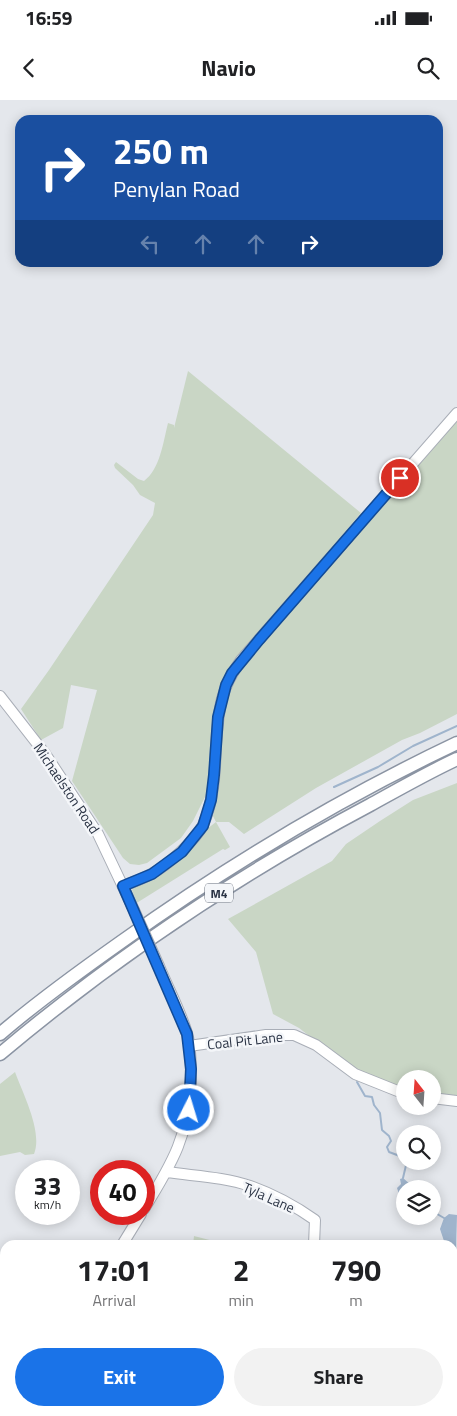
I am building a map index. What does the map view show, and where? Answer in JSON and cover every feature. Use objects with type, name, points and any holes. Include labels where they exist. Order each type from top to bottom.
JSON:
[{"type":"highway","name":"M4","points":[[0,1034],[83,969],[168,908],[237,864],[318,816],[457,743]]},
{"type":"highway","name":"M4","points":[[0,1054],[62,1003],[173,922],[309,838],[457,759]]},
{"type":"street","points":[[123,886],[152,874],[182,852],[203,826],[211,800],[218,717],[226,685],[241,660],[457,413]]},
{"type":"street","name":"Michaelston Road","points":[[0,696],[46,755],[98,834],[134,910],[181,1019],[189,1046],[191,1098],[187,1121],[179,1146],[167,1172],[155,1191]]},
{"type":"street","name":"Coal Pit Lane","points":[[189,1046],[266,1035],[294,1035],[316,1045],[355,1074],[396,1090]]},
{"type":"street","points":[[441,1099],[457,1101]]},
{"type":"street","name":"Tyla Lane","points":[[167,1172],[249,1186],[276,1197],[298,1208],[314,1220],[314,1240]]},
{"type":"street","points":[[125,1240],[134,1225]]},
{"type":"green space","points":[[188,371],[361,513],[231,669],[207,793],[193,821],[181,838],[147,863],[139,865],[130,864],[123,858],[72,781],[97,690],[71,685],[63,728],[41,740],[21,709],[153,515],[155,503],[140,495],[114,465],[116,462],[138,479],[144,481],[154,470],[168,423],[174,425],[174,428]]},
{"type":"green space","points":[[457,419],[457,714],[402,740],[316,788],[244,834],[229,822],[216,822],[213,816],[218,792],[220,731],[224,701],[238,673],[258,647]]},
{"type":"green space","points":[[457,783],[457,1097],[441,1095],[441,1070],[396,1070],[396,1087],[380,1082],[347,1065],[299,1028],[273,1014],[256,952],[228,919],[332,861],[346,844],[413,800]]},
{"type":"green space","points":[[216,822],[230,847],[225,850],[223,849],[135,904],[132,891],[133,886]]},
{"type":"green space","points":[[15,1072],[31,1113],[36,1135],[36,1145],[34,1154],[25,1155],[20,1152],[0,1156],[0,1084]]},
{"type":"green space","points":[[194,1236],[210,1240],[194,1240]]},
{"type":"water","points":[[449,1214],[457,1215],[456,1240],[444,1240],[440,1229],[444,1218]]},
{"type":"waterway","points":[[334,787],[378,767],[413,746],[457,726]]},
{"type":"waterway","points":[[357,1082],[365,1096],[372,1097],[374,1105],[380,1113],[382,1130],[389,1136],[391,1141],[387,1147],[389,1152],[396,1155]]},
{"type":"waterway","points":[[403,1178],[405,1170]]},
{"type":"route","points":[[189,1110],[191,1069],[187,1034],[123,886],[152,874],[182,852],[203,826],[211,800],[218,717],[226,685],[232,673],[241,660],[400,478]]}]
